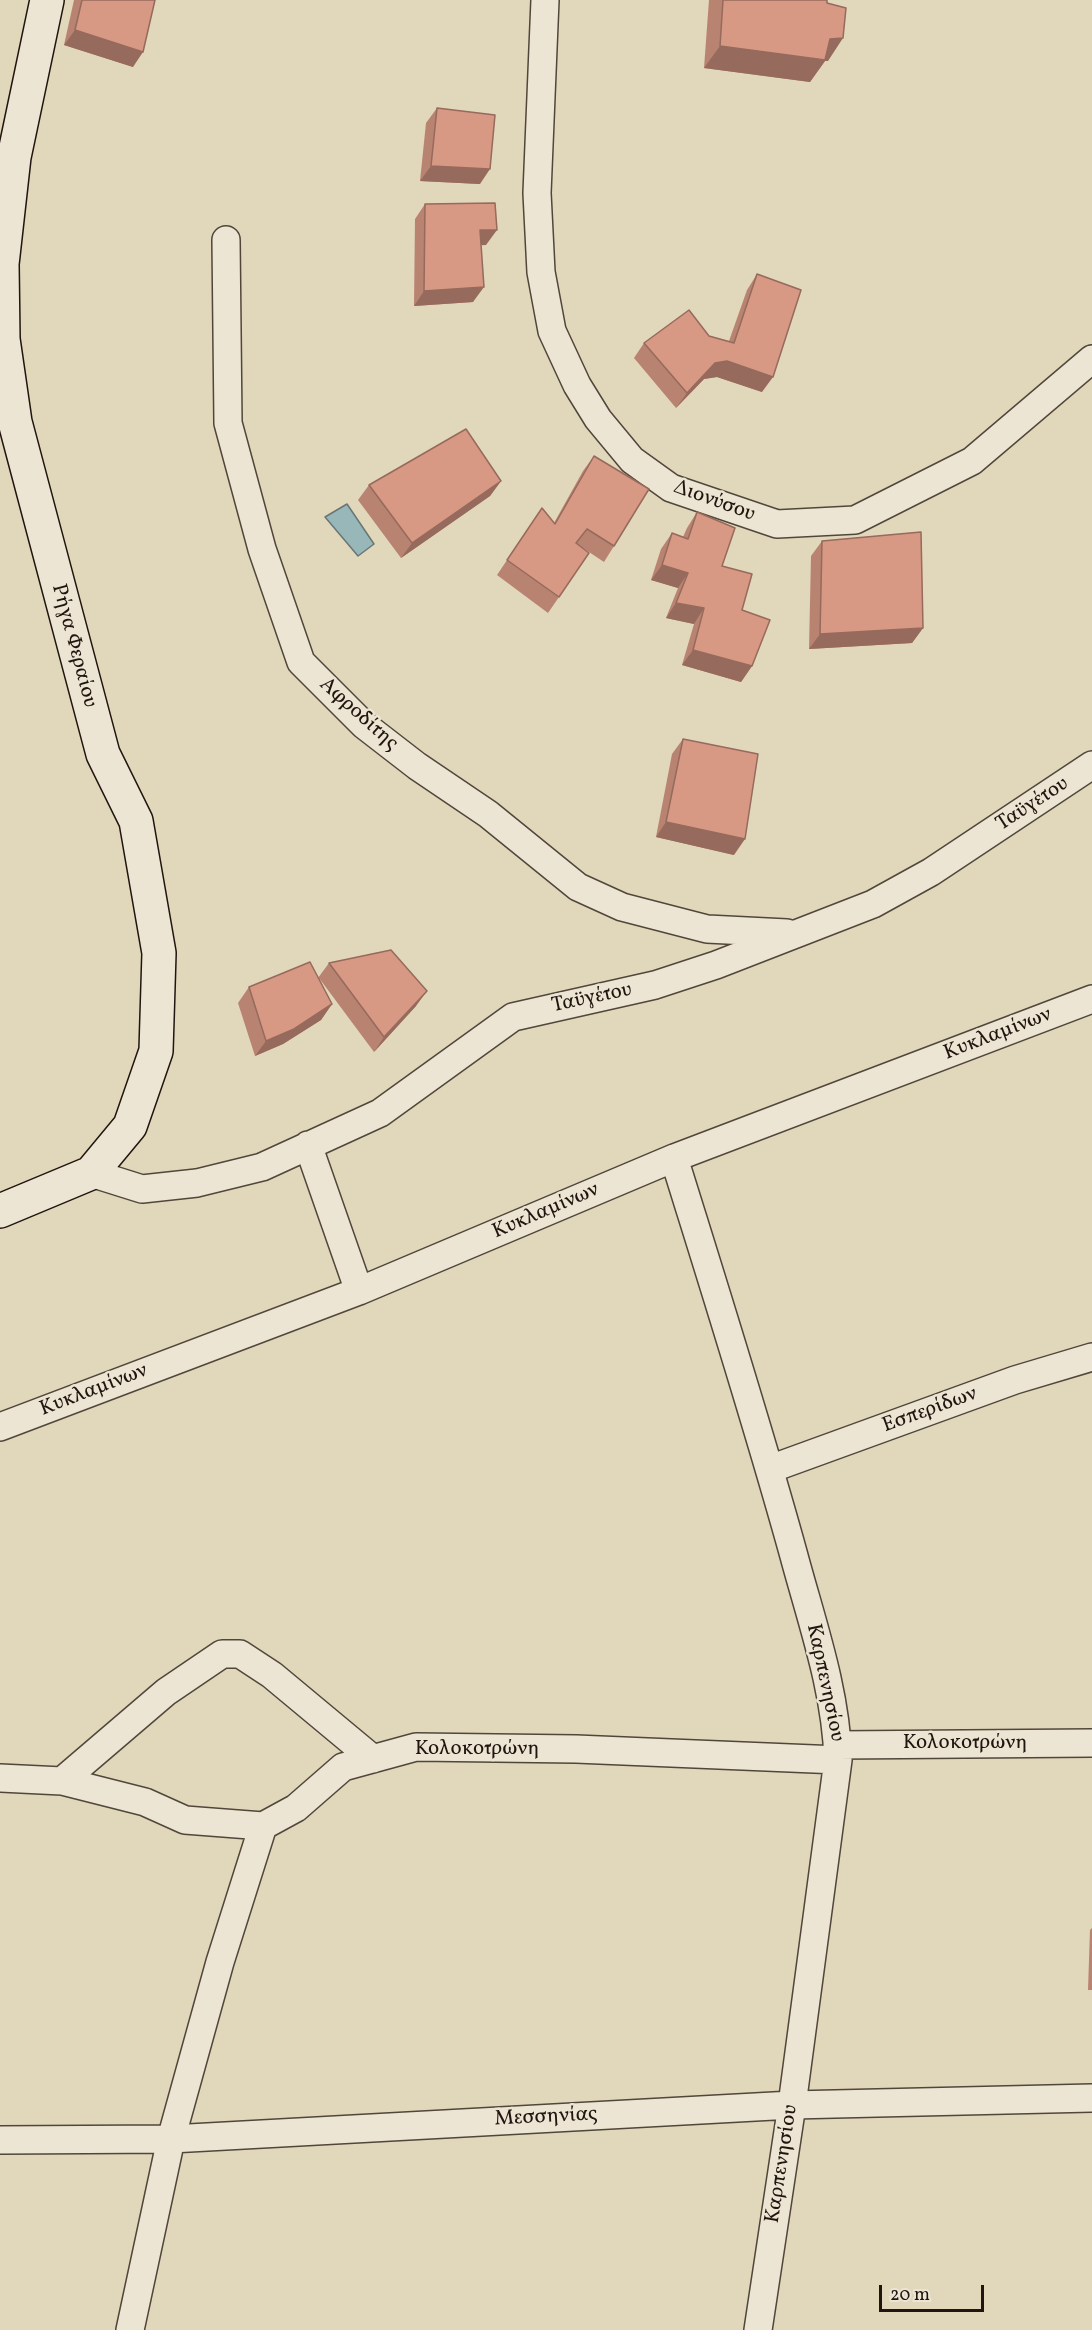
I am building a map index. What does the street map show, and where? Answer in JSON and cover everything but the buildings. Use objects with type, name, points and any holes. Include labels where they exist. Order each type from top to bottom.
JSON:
[{"type":"street","name":"Ρήγα Φεραίου","points":[[0,1211],[91,1173],[130,1126],[156,1051],[159,953],[136,821],[103,754],[15,422],[3,339],[2,264],[14,157],[47,0]]},
{"type":"street","name":"Διονύσου","points":[[545,0],[537,193],[540,272],[552,331],[577,385],[598,419],[632,460],[671,488],[777,524],[855,520],[972,461],[1092,359]]},
{"type":"street","name":"Αφροδίτης","points":[[226,240],[228,423],[262,549],[301,662],[364,725],[417,766],[488,814],[578,887],[622,907],[707,929],[800,933]]},
{"type":"street","name":"Ταϋγέτου","points":[[91,1173],[142,1189],[197,1183],[262,1167],[380,1113],[513,1017],[655,985],[873,904],[931,872],[1089,767]]},
{"type":"street","name":"Κυκλαμίνων","points":[[0,1427],[359,1291],[674,1158],[1092,999]]},
{"type":"street","points":[[308,1145],[359,1291]]},
{"type":"street","name":"Καρπενησίου","points":[[674,1158],[770,1469],[827,1678],[838,1753],[792,2105],[758,2330]]},
{"type":"street","name":"Εσπερίδων","points":[[770,1469],[1015,1380],[1092,1357]]},
{"type":"street","points":[[62,1781],[166,1692],[222,1654],[240,1654],[272,1675],[373,1759]]},
{"type":"street","name":"Κολοκοτρώνη","points":[[263,1826],[296,1808],[343,1767],[416,1747],[838,1753],[1092,1743]]},
{"type":"street","points":[[0,1778],[62,1781],[145,1802],[185,1820],[263,1826],[220,1962],[171,2139],[130,2330]]},
{"type":"street","name":"Μεσσηνίας","points":[[0,2140],[171,2139],[792,2105],[1092,2098]]},
{"type":"water","points":[[347,504],[374,544],[358,556],[325,517]]}]
